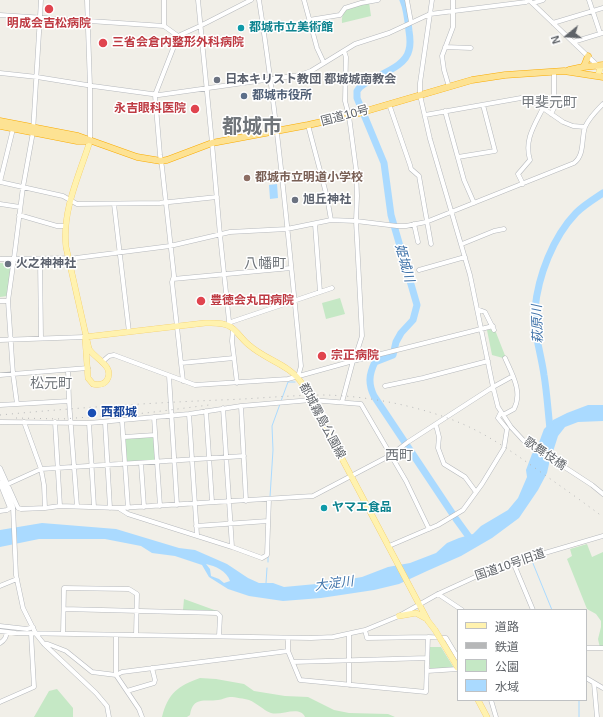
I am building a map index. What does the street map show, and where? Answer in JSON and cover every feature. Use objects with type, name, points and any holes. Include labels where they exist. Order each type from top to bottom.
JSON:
[{"type":"highway","points":[[583,67],[586,64],[588,56]]},
{"type":"highway","points":[[564,71],[601,65]]},
{"type":"highway","name":"国道10号","points":[[0,121],[77,141],[90,141],[137,157],[161,161],[212,143],[349,116],[489,77],[564,71],[601,77]]},
{"type":"highway","name":"国道10号","points":[[0,126],[13,129],[33,130]]},
{"type":"main road","points":[[601,65],[601,77]]},
{"type":"main road","points":[[85,337],[92,354],[102,362],[109,372],[108,378],[101,385],[92,384],[90,382],[85,337],[65,241],[66,214],[90,141]]},
{"type":"main road","points":[[85,337],[205,323],[219,323],[228,325]]},
{"type":"main road","name":"都城霧島公園線","points":[[228,325],[249,345],[292,371],[298,377],[428,620],[457,666]]},
{"type":"main road","points":[[399,616],[416,612],[428,620]]},
{"type":"main road","points":[[479,701],[487,717]]},
{"type":"street","points":[[17,404],[13,374],[8,301],[20,207],[33,130],[40,0]]},
{"type":"street","points":[[87,0],[90,141]]},
{"type":"street","points":[[164,0],[164,26]]},
{"type":"street","points":[[198,0],[229,321],[228,325]]},
{"type":"street","points":[[183,381],[176,327],[172,282],[174,276],[155,95],[178,36],[252,0]]},
{"type":"street","points":[[259,0],[277,131],[301,366],[298,377]]},
{"type":"street","points":[[304,0],[317,48],[324,63]]},
{"type":"street","points":[[309,20],[340,15],[345,8],[361,2],[378,0]]},
{"type":"street","points":[[407,0],[411,22]]},
{"type":"street","points":[[432,0],[420,83],[420,95],[430,139],[466,257],[493,387],[502,414]]},
{"type":"street","points":[[449,87],[442,56],[453,27],[453,0]]},
{"type":"street","points":[[0,73],[37,77],[155,95],[300,75],[311,71],[355,44],[389,32],[430,14],[543,0]]},
{"type":"street","points":[[572,42],[602,33],[590,0]]},
{"type":"street","points":[[531,1],[572,42],[601,65]]},
{"type":"street","points":[[553,23],[603,8]]},
{"type":"street","points":[[0,15],[164,26],[178,36]]},
{"type":"street","points":[[445,47],[471,48]]},
{"type":"street","points":[[342,402],[353,361],[362,336],[356,221],[356,169],[349,116],[345,101],[346,57],[344,51]]},
{"type":"street","points":[[551,114],[554,108],[554,71]]},
{"type":"street","points":[[425,115],[521,98],[543,108],[563,122],[573,126],[585,127]]},
{"type":"street","points":[[389,104],[411,169],[419,176],[431,244]]},
{"type":"street","points":[[0,259],[68,258],[170,246],[230,232],[287,229],[331,220],[356,221],[397,226],[426,222],[569,166],[577,161],[581,152],[585,127],[593,114],[603,104]]},
{"type":"street","points":[[458,157],[495,150],[483,105]]},
{"type":"street","points":[[523,184],[518,174],[530,160],[528,151],[529,140],[532,129],[543,108]]},
{"type":"street","points":[[445,111],[464,180],[474,203]]},
{"type":"street","points":[[308,125],[328,196],[331,220]]},
{"type":"street","points":[[13,129],[0,182],[63,196],[77,204],[166,203],[217,197]]},
{"type":"street","points":[[0,204],[20,207]]},
{"type":"street","points":[[114,204],[129,332]]},
{"type":"street","points":[[19,215],[57,226],[65,226]]},
{"type":"street","points":[[314,224],[320,292]]},
{"type":"street","points":[[414,224],[418,242]]},
{"type":"street","points":[[462,244],[494,231],[504,229]]},
{"type":"street","points":[[419,270],[466,257]]},
{"type":"street","points":[[40,258],[41,338]]},
{"type":"street","points":[[173,279],[291,268]]},
{"type":"street","points":[[228,325],[231,322],[332,288]]},
{"type":"street","points":[[0,301],[8,301]]},
{"type":"street","points":[[102,362],[109,356],[114,355],[195,385],[288,379],[353,361],[494,328],[485,312],[477,309]]},
{"type":"street","points":[[233,329],[232,341],[237,383]]},
{"type":"street","points":[[0,340],[85,337]]},
{"type":"street","points":[[181,363],[234,358]]},
{"type":"street","points":[[389,548],[429,529],[463,510],[482,484],[504,448],[507,429],[498,418],[502,414],[510,412],[515,406],[517,390],[505,358]]},
{"type":"street","points":[[385,386],[488,361]]},
{"type":"street","points":[[0,375],[88,368]]},
{"type":"street","points":[[68,370],[77,506]]},
{"type":"street","points":[[169,376],[177,505]]},
{"type":"street","points":[[0,468],[18,508],[21,509],[60,506],[128,508],[313,496],[390,455],[493,387],[513,376]]},
{"type":"street","points":[[0,405],[69,400]]},
{"type":"street","points":[[0,422],[105,422],[189,414],[241,406],[311,400],[360,404],[406,481],[429,529]]},
{"type":"street","points":[[241,406],[246,500]]},
{"type":"street","points":[[223,408],[232,547]]},
{"type":"street","points":[[206,411],[212,502]]},
{"type":"street","points":[[189,414],[197,535]]},
{"type":"street","name":"歌舞伎橋","points":[[502,414],[516,433],[530,445],[603,494]]},
{"type":"street","points":[[154,417],[160,506]]},
{"type":"street","points":[[122,420],[128,508]]},
{"type":"street","points":[[24,422],[41,469],[44,485],[45,508]]},
{"type":"street","points":[[55,422],[60,506]]},
{"type":"street","points":[[105,422],[110,508]]},
{"type":"street","points":[[89,423],[94,507]]},
{"type":"street","points":[[436,425],[439,437],[438,448],[444,464],[464,477],[476,492]]},
{"type":"street","points":[[124,438],[155,435]]},
{"type":"street","points":[[8,484],[41,469],[244,456]]},
{"type":"street","points":[[141,463],[144,507]]},
{"type":"street","points":[[0,475],[13,507],[15,565],[17,579],[21,601],[33,627],[34,634],[34,686],[0,702]]},
{"type":"street","points":[[0,483],[10,508],[0,512]]},
{"type":"street","points":[[119,508],[128,514],[197,535],[262,558],[267,555],[270,499]]},
{"type":"street","points":[[196,526],[268,521]]},
{"type":"street","name":"国道10号旧道","points":[[6,635],[63,634],[322,638],[350,634],[366,630],[399,616],[420,603],[478,575],[513,562],[603,536]]},
{"type":"street","points":[[513,562],[533,609]]},
{"type":"street","points":[[0,586],[17,579]]},
{"type":"street","points":[[63,634],[64,588],[130,589],[137,594],[136,635]]},
{"type":"street","points":[[438,594],[460,609]]},
{"type":"street","points":[[64,609],[217,612],[220,616],[219,636]]},
{"type":"street","points":[[0,625],[27,629],[33,627]]},
{"type":"street","points":[[366,630],[367,638],[446,638],[457,656]]},
{"type":"street","points":[[0,631],[6,635]]},
{"type":"street","points":[[34,634],[96,693],[107,706],[109,717]]},
{"type":"street","points":[[349,685],[350,634]]},
{"type":"street","points":[[0,636],[6,635]]},
{"type":"street","points":[[0,643],[6,635]]},
{"type":"street","points":[[116,635],[116,675],[139,709],[142,717]]},
{"type":"street","points":[[288,638],[288,651],[300,680],[426,692],[428,637]]},
{"type":"street","points":[[44,644],[48,644],[66,651],[92,672],[116,675],[122,672],[288,651]]},
{"type":"street","points":[[587,648],[603,648]]},
{"type":"street","points":[[293,662],[427,658]]},
{"type":"street","points":[[127,691],[154,683],[155,680],[152,668]]},
{"type":"street","points":[[427,671],[457,668]]},
{"type":"street","points":[[587,679],[603,688]]},
{"type":"street","points":[[594,683],[597,717]]},
{"type":"street","points":[[491,701],[496,717]]},
{"type":"green space","points":[[369,2],[371,16],[342,23],[342,17],[346,10],[350,7]]},
{"type":"green space","points":[[0,263],[12,264],[7,296],[0,297]]},
{"type":"green space","points":[[340,298],[345,314],[326,319],[322,303]]},
{"type":"green space","points":[[487,330],[495,330],[506,358],[492,355]]},
{"type":"green space","points":[[155,435],[157,462],[125,464],[124,437]]},
{"type":"green space","points":[[587,544],[592,557],[603,552],[603,648],[600,648],[598,639],[601,621],[596,614],[587,609],[567,559],[572,556],[570,549]]},
{"type":"green space","points":[[184,599],[217,611],[183,610]]},
{"type":"green space","points":[[429,647],[441,647],[454,668],[430,669]]},
{"type":"green space","points":[[200,678],[244,684],[254,691],[285,696],[308,697],[334,710],[349,713],[388,714],[395,717],[305,717],[303,714],[295,711],[275,714],[268,712],[249,700],[227,697],[220,700],[196,702],[191,709],[190,715],[187,717],[162,717],[167,702],[171,696],[186,684]]},
{"type":"green space","points":[[57,689],[73,708],[73,717],[34,717],[49,691]]},
{"type":"water","points":[[277,184],[278,198],[270,199],[269,185]]},
{"type":"water","name":"大淀川","points":[[588,405],[603,405],[603,421],[578,422],[565,427],[558,436],[547,473],[538,490],[519,518],[492,538],[461,556],[399,584],[374,590],[321,598],[283,601],[249,596],[228,589],[209,577],[202,565],[175,556],[152,553],[141,546],[105,539],[39,539],[0,547],[0,530],[42,523],[116,529],[179,548],[195,550],[227,564],[248,578],[259,583],[273,583],[284,587],[327,583],[362,577],[388,567],[410,563],[436,553],[447,543],[473,534],[481,526],[508,510],[518,498],[527,477],[526,470],[532,454],[537,448],[544,429],[553,420]],"holes":[[[206,564],[217,568],[226,574],[230,581],[224,583],[211,576],[210,569]]]},
{"type":"waterway","name":"姫城川","points":[[403,0],[407,15],[410,40],[410,47],[406,57],[395,67],[360,87],[357,91],[357,98],[384,163],[391,215],[417,305],[413,320],[401,333],[396,342],[393,355],[375,362],[370,375],[370,383],[374,396],[452,513]]},
{"type":"waterway","name":"萩原川","points":[[550,429],[543,367],[535,326],[535,309],[539,283],[548,258],[560,233],[582,207],[603,193]]},
{"type":"waterway","points":[[281,401],[288,382],[295,382]]},
{"type":"waterway","points":[[270,497],[273,450],[272,426],[280,404]]},
{"type":"waterway","name":"姫城川","points":[[456,519],[472,541]]},
{"type":"waterway","points":[[268,557],[268,562]]},
{"type":"waterway","points":[[532,561],[552,609]]},
{"type":"waterway","points":[[266,583],[267,568]]},
{"type":"waterway","points":[[579,701],[579,717]]},
{"type":"railway","points":[[0,415],[110,406],[299,396],[325,395],[378,400],[432,413],[473,429],[513,453],[603,517]]},
{"type":"railway","points":[[16,418],[62,419],[146,413],[209,405]]},
{"type":"place","name":"明成会吉松病院","points":[[49,9]]},
{"type":"place","name":"都城市立美術館","points":[[241,28]]},
{"type":"place","name":"三省会倉内整形外科病院","points":[[103,43]]},
{"type":"place","name":"日本キリスト教団 都城城南教会","points":[[217,80]]},
{"type":"place","name":"都城市役所","points":[[244,96]]},
{"type":"place","name":"永吉眼科医院","points":[[195,109]]},
{"type":"place","name":"都城市立明道小学校","points":[[247,178]]},
{"type":"place","name":"旭丘神社","points":[[295,200]]},
{"type":"place","name":"火之神神社","points":[[8,264]]},
{"type":"place","name":"豊徳会丸田病院","points":[[201,301]]},
{"type":"place","name":"宗正病院","points":[[322,356]]},
{"type":"place","name":"西都城","points":[[92,413]]},
{"type":"place","name":"ヤマエ食品","points":[[324,508]]},
{"type":"district","name":"甲斐元町","points":[[549,103]]},
{"type":"district","name":"都城市","points":[[252,127]]},
{"type":"district","name":"八幡町","points":[[265,264]]},
{"type":"district","name":"松元町","points":[[51,384]]},
{"type":"district","name":"西町","points":[[399,456]]}]
